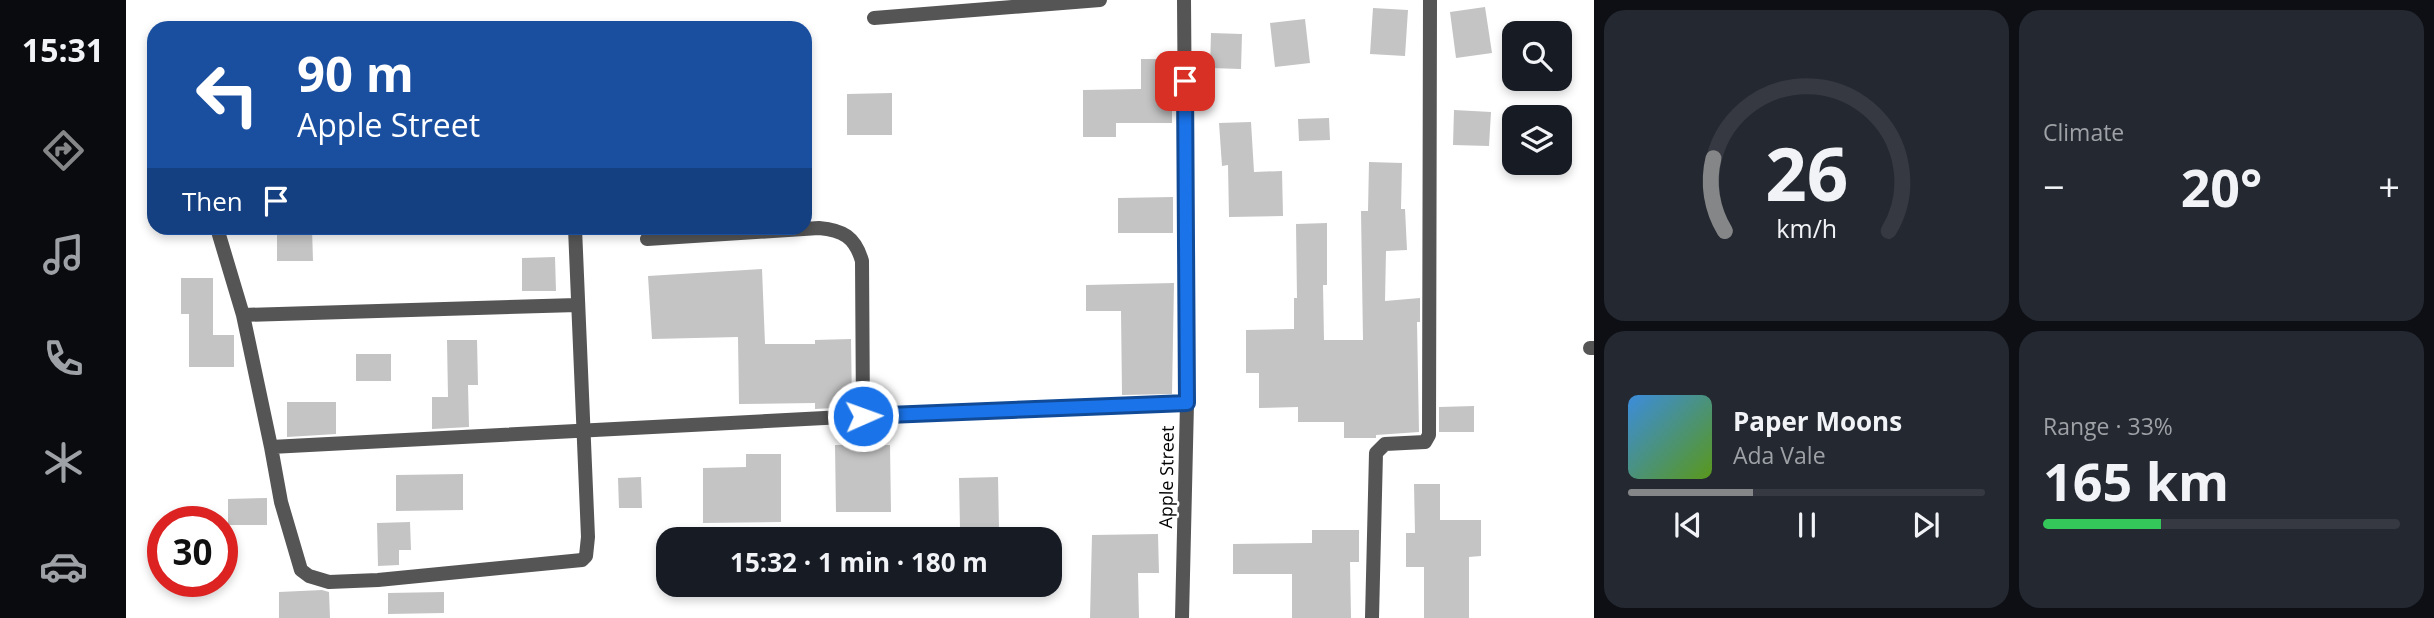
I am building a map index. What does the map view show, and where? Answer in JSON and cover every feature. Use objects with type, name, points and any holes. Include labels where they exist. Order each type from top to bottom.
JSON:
[{"type":"street","points":[[874,18],[1100,0]]},
{"type":"street","name":"Apple Street","points":[[1182,618],[1187,403],[1184,0]]},
{"type":"street","points":[[1373,618],[1376,453],[1385,444],[1425,442],[1429,435],[1430,0]]},
{"type":"street","points":[[812,228],[836,230],[849,236],[858,248],[862,261],[863,416]]},
{"type":"street","points":[[219,235],[243,315],[281,502],[301,570],[309,576],[329,582],[378,580],[582,560],[586,556],[588,537],[575,235]]},
{"type":"street","points":[[647,239],[710,235]]},
{"type":"street","points":[[243,315],[577,305]]},
{"type":"street","points":[[271,447],[863,416],[1187,403]]},
{"type":"building","points":[[1485,7],[1492,53],[1456,58],[1450,12]]},
{"type":"building","points":[[1373,8],[1408,10],[1405,56],[1370,54]]},
{"type":"building","points":[[1305,19],[1310,63],[1275,67],[1270,23]]},
{"type":"building","points":[[1211,33],[1242,34],[1241,69],[1210,68]]},
{"type":"building","points":[[1141,59],[1172,59],[1172,123],[1116,123],[1116,137],[1083,137],[1083,90],[1141,89]]},
{"type":"building","points":[[892,93],[892,135],[847,135],[847,94]]},
{"type":"building","points":[[1454,110],[1491,112],[1489,146],[1453,145]]},
{"type":"building","points":[[1329,118],[1330,140],[1299,141],[1298,119]]},
{"type":"building","points":[[1251,122],[1254,172],[1282,171],[1283,216],[1229,217],[1228,165],[1222,166],[1219,123]]},
{"type":"building","points":[[1369,162],[1402,163],[1401,209],[1405,209],[1407,250],[1386,251],[1385,301],[1420,298],[1420,322],[1417,322],[1419,432],[1376,435],[1376,438],[1344,438],[1344,422],[1298,422],[1298,407],[1259,408],[1259,373],[1246,373],[1246,330],[1294,329],[1294,298],[1297,298],[1296,224],[1327,223],[1327,285],[1323,285],[1324,340],[1363,340],[1361,211],[1368,211]]},
{"type":"building","points":[[1173,197],[1173,233],[1118,233],[1118,198]]},
{"type":"building","points":[[277,235],[312,235],[313,261],[277,261]]},
{"type":"building","points":[[555,257],[556,291],[522,291],[522,258]]},
{"type":"building","points":[[762,269],[765,344],[815,344],[815,340],[851,339],[852,407],[815,409],[815,403],[739,404],[738,337],[652,339],[648,276]]},
{"type":"building","points":[[181,278],[213,278],[213,335],[234,335],[234,367],[189,367],[189,314],[181,314]]},
{"type":"building","points":[[1174,283],[1172,394],[1122,395],[1121,311],[1086,311],[1086,285]]},
{"type":"building","points":[[447,340],[477,340],[478,385],[468,385],[469,427],[432,429],[432,397],[448,397]]},
{"type":"building","points":[[356,354],[391,354],[391,381],[356,381]]},
{"type":"building","points":[[287,402],[336,402],[336,434],[287,437]]},
{"type":"building","points":[[1474,406],[1474,432],[1439,432],[1439,407]]},
{"type":"building","points":[[835,445],[890,445],[891,512],[836,512]]},
{"type":"building","points":[[746,454],[781,454],[781,522],[703,523],[703,468],[746,467]]},
{"type":"building","points":[[463,474],[463,510],[396,511],[396,475]]},
{"type":"building","points":[[641,477],[642,508],[619,508],[618,478]]},
{"type":"building","points":[[998,477],[999,527],[960,527],[959,478]]},
{"type":"building","points":[[1414,484],[1440,484],[1440,520],[1481,520],[1481,556],[1469,557],[1469,618],[1424,618],[1424,567],[1406,567],[1406,533],[1415,533]]},
{"type":"building","points":[[267,498],[267,525],[238,525],[238,506],[228,506],[228,499]]},
{"type":"building","points":[[410,522],[411,550],[399,550],[399,565],[378,566],[377,523]]},
{"type":"building","points":[[1312,530],[1359,530],[1359,562],[1350,562],[1351,618],[1292,618],[1292,574],[1233,574],[1233,544],[1312,543]]},
{"type":"building","points":[[1158,534],[1159,573],[1138,573],[1139,618],[1090,618],[1092,535]]},
{"type":"building","points":[[279,592],[329,592],[330,618],[279,618]]},
{"type":"building","points":[[444,592],[444,613],[388,614],[388,593]]},
{"type":"route","points":[[863,416],[1187,403],[1185,81]]}]
